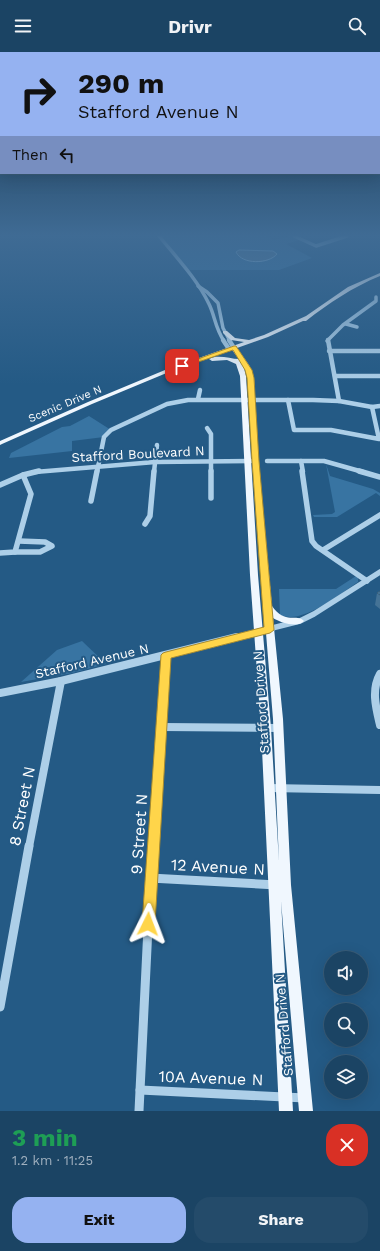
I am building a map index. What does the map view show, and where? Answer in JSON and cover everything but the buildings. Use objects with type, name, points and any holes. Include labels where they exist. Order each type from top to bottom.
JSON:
[{"type":"main road","name":"Scenic Drive N","points":[[138,384],[209,360],[294,328],[341,292],[353,285]]},
{"type":"main road","points":[[225,332],[230,338],[237,340],[257,341]]},
{"type":"main road","points":[[209,360],[228,358],[243,364],[246,351],[257,341]]},
{"type":"main road","name":"Scenic Drive N","points":[[0,443],[167,371],[233,350]]},
{"type":"main road","name":"Stafford Drive N","points":[[233,350],[243,364],[248,400],[259,632],[266,728],[275,788]]},
{"type":"main road","name":"Stafford Drive N","points":[[251,461],[268,607],[278,728],[275,788],[286,1111]]},
{"type":"main road","points":[[268,607],[278,619],[284,621],[300,621]]},
{"type":"main road","name":"Stafford Drive N","points":[[279,885],[306,1111]]},
{"type":"street","name":"Stafford Drive N","points":[[197,285],[211,306],[217,330],[233,350]]},
{"type":"street","name":"Stafford Drive N","points":[[198,285],[208,292],[218,303],[225,332],[233,350]]},
{"type":"street","points":[[339,401],[328,339],[376,301],[376,297]]},
{"type":"street","points":[[346,324],[357,327]]},
{"type":"street","points":[[329,351],[380,351]]},
{"type":"street","points":[[335,376],[380,376]]},
{"type":"street","points":[[198,400],[200,390]]},
{"type":"street","points":[[91,501],[102,440],[111,430],[167,404],[180,401],[198,400],[288,400],[339,401],[372,407],[380,406]]},
{"type":"street","points":[[288,400],[294,430],[331,430],[379,439],[372,407]]},
{"type":"street","points":[[207,428],[211,434],[211,498]]},
{"type":"street","points":[[145,524],[150,516],[157,445]]},
{"type":"street","name":"Stafford Boulevard N","points":[[0,485],[23,475],[39,471],[155,462],[211,460],[251,461]]},
{"type":"street","points":[[267,461],[330,462],[380,477]]},
{"type":"street","points":[[301,461],[312,541],[367,580]]},
{"type":"street","points":[[15,552],[31,494],[23,475]]},
{"type":"street","points":[[323,550],[380,516]]},
{"type":"street","points":[[0,553],[42,551],[47,550],[52,546],[45,542],[18,541]]},
{"type":"street","name":"Stafford Avenue N","points":[[0,693],[61,682],[270,630],[300,621],[314,614],[380,572]]},
{"type":"street","name":"9 Street N","points":[[139,1111],[150,878],[166,655]]},
{"type":"street","points":[[380,674],[375,683],[380,725]]},
{"type":"street","name":"8 Street N","points":[[0,1007],[40,786],[61,682]]},
{"type":"street","points":[[162,727],[278,728]]},
{"type":"street","points":[[275,788],[380,790]]},
{"type":"street","name":"12 Avenue N","points":[[150,878],[279,885]]},
{"type":"street","name":"10A Avenue N","points":[[140,1090],[305,1098]]},
{"type":"shaded area","points":[[89,416],[111,430],[104,437],[72,441],[72,451],[9,458],[11,453],[62,427],[70,426]]},
{"type":"shaded area","points":[[326,464],[330,476],[373,489],[380,493],[380,496],[376,493],[337,517],[314,517],[313,515],[332,514],[335,512]]},
{"type":"shaded area","points":[[356,576],[358,578],[358,582],[320,607],[299,616],[289,617],[280,615],[279,589],[336,589]]},
{"type":"shaded area","points":[[82,641],[106,664],[72,673],[21,682],[57,650]]},
{"type":"route","points":[[148,924],[166,655],[270,630],[255,461],[251,378],[249,370],[234,348],[182,366]]}]
